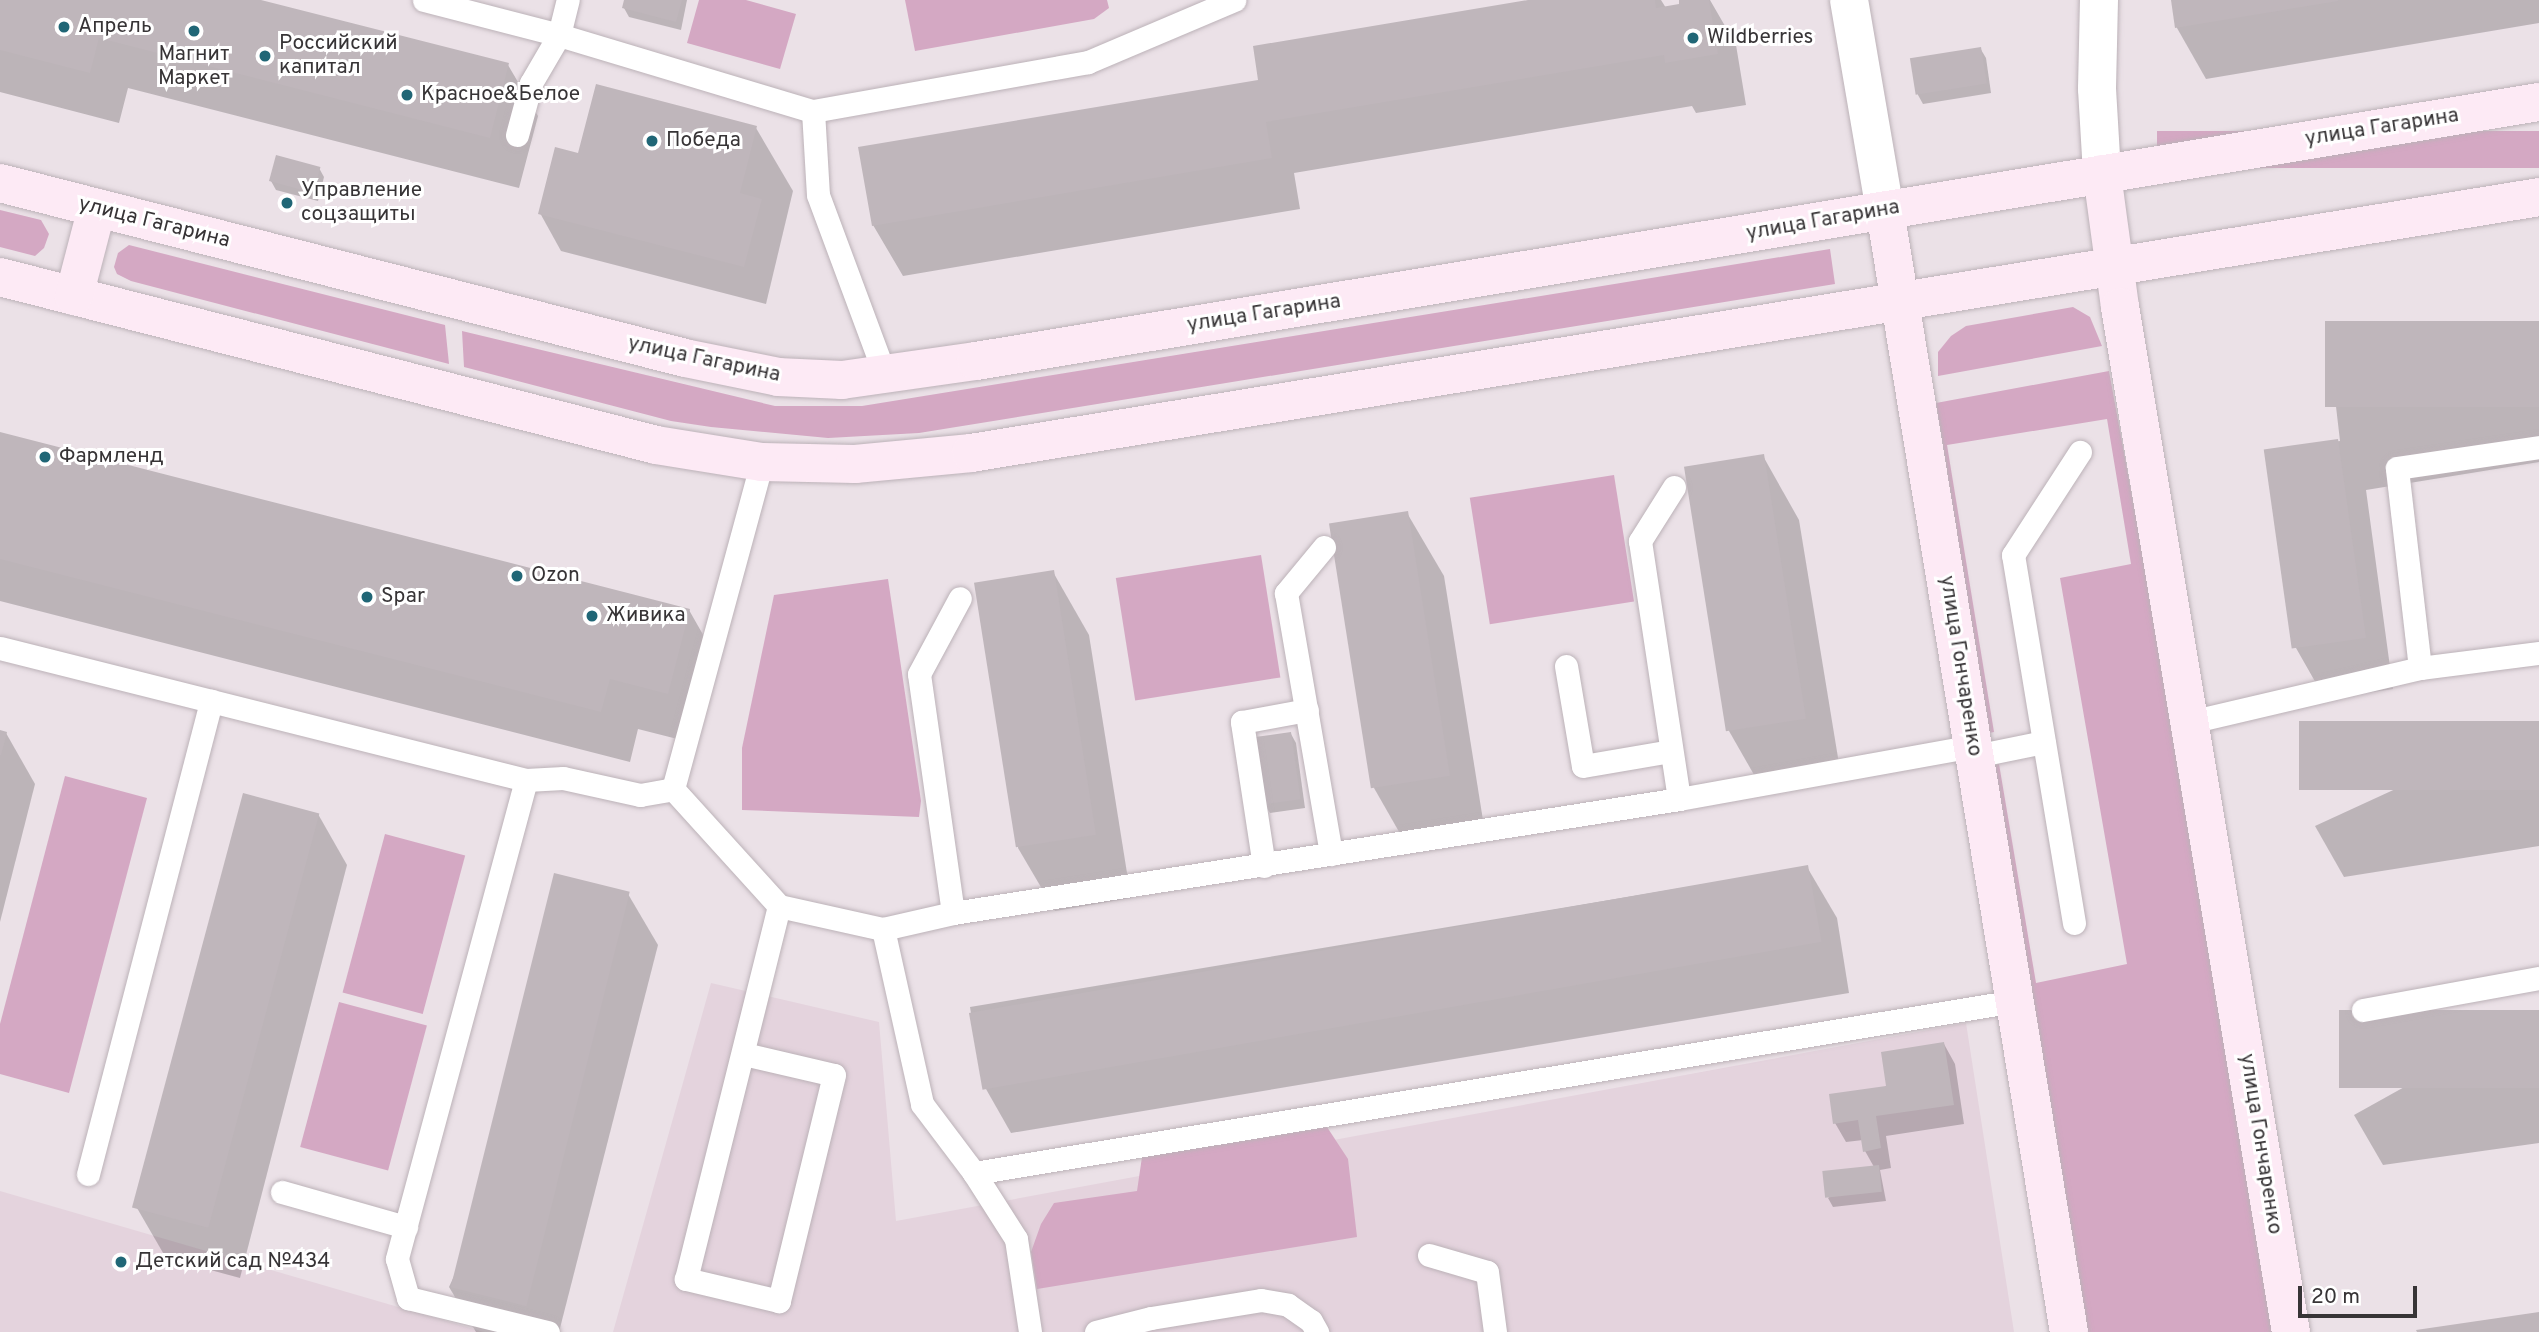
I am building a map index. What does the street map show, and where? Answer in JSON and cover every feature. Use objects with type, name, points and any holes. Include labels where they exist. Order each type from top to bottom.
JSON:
[{"type":"main road","name":"улица Гагарина","points":[[0,183],[739,370],[813,380],[885,375],[2539,102]]},
{"type":"main road","name":"улица Гончаренко","points":[[2102,174],[2114,266],[2291,1332]]},
{"type":"main road","points":[[0,277],[656,445],[762,462],[821,465],[935,458],[2539,197]]},
{"type":"main road","points":[[74,296],[97,208]]},
{"type":"main road","name":"улица Гончаренко","points":[[1885,211],[2069,1332]]},
{"type":"street","name":"улица Гончаренко","points":[[1849,0],[1885,211]]},
{"type":"street","name":"улица Гончаренко","points":[[2099,0],[2097,89],[2102,174]]},
{"type":"lane","points":[[424,0],[559,35],[813,111],[1088,62],[1234,0]]},
{"type":"lane","points":[[517,135],[531,83],[559,35],[568,0]]},
{"type":"lane","points":[[813,111],[818,195],[850,287],[885,375]]},
{"type":"lane","points":[[2420,668],[2397,468],[2539,447]]},
{"type":"lane","points":[[2074,923],[2013,555],[2080,452]]},
{"type":"lane","points":[[673,789],[762,462]]},
{"type":"lane","points":[[1674,487],[1640,541],[1679,799]]},
{"type":"lane","points":[[1324,547],[1286,593],[1331,854]]},
{"type":"lane","points":[[953,913],[919,674],[960,598]]},
{"type":"lane","points":[[0,648],[526,780],[563,778],[640,795],[673,789]]},
{"type":"lane","points":[[2190,722],[2420,668],[2539,653]]},
{"type":"lane","points":[[1566,666],[1583,766],[1671,751]]},
{"type":"lane","points":[[88,1174],[211,701]]},
{"type":"lane","points":[[1264,866],[1242,722],[1307,710]]},
{"type":"lane","points":[[673,789],[779,906],[883,929],[953,913],[2044,742]]},
{"type":"lane","points":[[526,780],[397,1259],[408,1298],[548,1332]]},
{"type":"lane","points":[[744,1054],[834,1075],[779,1301],[687,1279],[779,906]]},
{"type":"lane","points":[[883,929],[922,1104],[974,1173],[1016,1239],[1030,1332]]},
{"type":"lane","points":[[2363,1010],[2539,978]]},
{"type":"lane","points":[[974,1173],[2015,1001]]},
{"type":"lane","points":[[282,1192],[406,1227]]},
{"type":"lane","points":[[1429,1255],[1487,1272],[1495,1332]]},
{"type":"lane","points":[[1096,1332],[1151,1318],[1261,1300],[1288,1305],[1311,1321],[1317,1332]]},
{"type":"shaded area","points":[[699,0],[746,0],[796,14],[780,69],[687,43]]},
{"type":"shaded area","points":[[905,0],[1107,0],[1109,8],[1094,19],[915,51]]},
{"type":"shaded area","points":[[2157,131],[2539,131],[2539,168],[2157,168]]},
{"type":"shaded area","points":[[0,210],[41,220],[49,234],[44,248],[35,256],[0,247]]},
{"type":"shaded area","points":[[129,245],[445,325],[449,364],[131,281],[117,274],[114,267],[118,253]]},
{"type":"shaded area","points":[[1830,249],[1835,284],[919,433],[828,438],[711,427],[671,421],[464,367],[462,331],[775,406],[862,406]]},
{"type":"shaded area","points":[[2073,307],[2090,317],[2102,346],[1938,376],[1938,352],[1951,336],[1966,326]]},
{"type":"shaded area","points":[[2109,371],[2286,1332],[2088,1332],[1994,765],[1999,764],[2036,983],[2127,964],[2060,578],[2131,564],[2107,419],[1947,445],[1994,732],[1989,733],[1936,403]]},
{"type":"shaded area","points":[[1614,475],[1634,601],[1490,624],[1470,498]]},
{"type":"shaded area","points":[[1261,555],[1280,677],[1135,700],[1116,578]]},
{"type":"shaded area","points":[[888,579],[921,801],[919,817],[742,810],[742,748],[774,595]]},
{"type":"shaded area","points":[[65,776],[147,798],[69,1093],[0,1074],[0,1024]]},
{"type":"shaded area","points":[[385,834],[465,855],[423,1014],[343,992]]},
{"type":"shaded area","points":[[711,983],[879,1022],[896,1221],[1966,1023],[2014,1332],[613,1332]]},
{"type":"shaded area","points":[[339,1002],[427,1026],[388,1170],[300,1147]]},
{"type":"shaded area","points":[[1327,1127],[1348,1159],[1357,1237],[1037,1289],[1031,1252],[1041,1224],[1054,1203],[1137,1191],[1142,1157]]},
{"type":"shaded area","name":"Детский сад №434","points":[[0,1191],[484,1332],[0,1332]]},
{"type":"building","points":[[0,0],[261,0],[509,63],[490,138],[99,38],[90,73],[0,50]]},
{"type":"building","points":[[624,0],[682,0],[676,22],[622,8]]},
{"type":"building","points":[[1528,0],[1655,0],[1656,8],[1679,4],[1679,0],[1709,0],[1718,54],[1665,63],[1664,55],[1266,122],[1272,158],[872,226],[858,147],[1258,80],[1253,46]]},
{"type":"building","points":[[2171,0],[2338,0],[2338,1],[2175,28]]},
{"type":"building","points":[[1981,47],[1987,84],[1916,95],[1910,58]]},
{"type":"building","points":[[596,84],[757,126],[740,193],[762,199],[744,267],[538,214],[555,147],[578,153]]},
{"type":"building","points":[[276,155],[320,167],[313,193],[269,181]]},
{"type":"building","points":[[2325,321],[2539,321],[2539,407],[2325,407]]},
{"type":"building","points":[[0,432],[690,609],[668,694],[610,679],[601,712],[0,559]]},
{"type":"building","points":[[2338,439],[2366,638],[2292,648],[2264,449]]},
{"type":"building","points":[[1764,454],[1806,719],[1726,731],[1684,467]]},
{"type":"building","points":[[1408,511],[1450,776],[1371,788],[1329,524]]},
{"type":"building","points":[[1054,570],[1096,835],[1016,847],[974,583]]},
{"type":"building","points":[[2299,721],[2539,721],[2539,790],[2299,790]]},
{"type":"building","points":[[0,730],[7,732],[1,755],[0,755]]},
{"type":"building","points":[[1291,732],[1300,799],[1263,805],[1253,737]]},
{"type":"building","points":[[243,793],[319,813],[208,1228],[132,1207]]},
{"type":"building","points":[[1808,865],[1822,942],[982,1090],[969,1013]]},
{"type":"building","points":[[554,873],[630,892],[526,1306],[451,1287]]},
{"type":"building","points":[[2339,1010],[2539,1010],[2539,1088],[2339,1088]]},
{"type":"building","points":[[1944,1042],[1954,1105],[1876,1116],[1881,1148],[1863,1152],[1858,1120],[1833,1124],[1829,1094],[1886,1086],[1881,1052]]},
{"type":"building","points":[[1879,1165],[1882,1192],[1825,1198],[1822,1171]]},
{"type":"building","points":[[2539,1312],[2539,1332],[2416,1330]]},
{"type":"place","name":"Апрель","points":[[64,27]]},
{"type":"place","name":"Магнит Маркет","points":[[194,31]]},
{"type":"place","name":"Wildberries","points":[[1693,38]]},
{"type":"place","name":"Российский капитал","points":[[265,56]]},
{"type":"place","name":"Красное&Белое","points":[[407,95]]},
{"type":"place","name":"Победа","points":[[652,141]]},
{"type":"place","name":"Управление соцзащиты","points":[[287,203]]},
{"type":"place","name":"Фармленд","points":[[45,457]]},
{"type":"place","name":"Ozon","points":[[517,576]]},
{"type":"place","name":"Spar","points":[[367,597]]},
{"type":"place","name":"Живика","points":[[592,616]]},
{"type":"place","name":"Детский сад №434","points":[[121,1262]]}]
